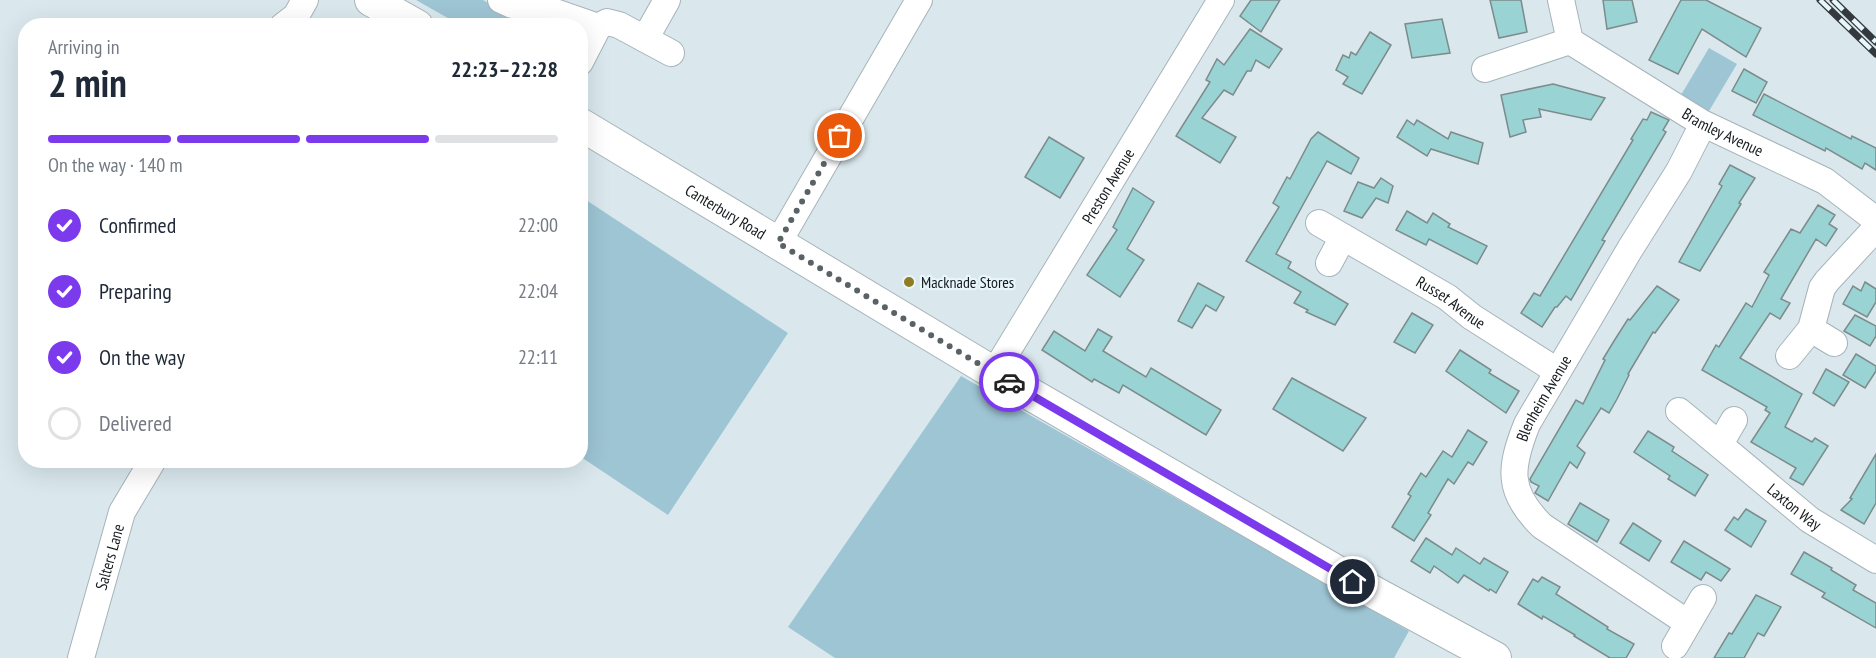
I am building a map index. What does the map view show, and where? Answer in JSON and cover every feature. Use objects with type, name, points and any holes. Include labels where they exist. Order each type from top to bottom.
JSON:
[{"type":"main road","points":[[371,0],[403,18]]},
{"type":"main road","name":"Canterbury Road","points":[[588,129],[994,373],[1353,582],[1494,658]]},
{"type":"street","points":[[293,18],[306,0]]},
{"type":"street","points":[[501,0],[512,5],[552,11],[572,18]]},
{"type":"street","points":[[645,39],[667,0]]},
{"type":"street","points":[[778,243],[919,0]]},
{"type":"street","name":"Preston Avenue","points":[[994,373],[1221,0]]},
{"type":"street","points":[[1485,69],[1570,41],[1561,0]]},
{"type":"street","points":[[588,46],[598,27],[607,22],[619,25],[671,53]]},
{"type":"street","points":[[588,24],[598,27]]},
{"type":"street","name":"Bramley Avenue","points":[[1570,41],[1703,123],[1825,182],[1876,220]]},
{"type":"street","name":"Blenheim Avenue","points":[[1688,623],[1542,526],[1527,511],[1518,494],[1513,468],[1517,448],[1527,424],[1679,171],[1703,123]]},
{"type":"street","name":"Russet Avenue","points":[[1319,223],[1448,297],[1472,316],[1557,371]]},
{"type":"street","points":[[1789,356],[1811,329],[1822,288],[1876,228]]},
{"type":"street","points":[[1329,263],[1343,237]]},
{"type":"street","points":[[1811,329],[1834,343]]},
{"type":"street","name":"Laxton Way","points":[[1679,411],[1810,520],[1876,560]]},
{"type":"street","points":[[1720,444],[1734,420]]},
{"type":"street","name":"Salters Lane","points":[[81,658],[122,512],[148,468]]},
{"type":"street","points":[[1676,646],[1703,598]]},
{"type":"shaded area","points":[[416,0],[483,0],[509,14],[526,18],[448,18]]},
{"type":"shaded area","points":[[1709,48],[1737,64],[1706,116],[1678,100]]},
{"type":"shaded area","points":[[588,201],[788,333],[668,515],[588,462]]},
{"type":"shaded area","points":[[961,376],[1409,631],[1394,658],[835,658],[788,627]]},
{"type":"building","points":[[1251,0],[1280,0],[1261,32],[1240,16]]},
{"type":"building","points":[[1490,0],[1521,0],[1527,32],[1499,38]]},
{"type":"building","points":[[1603,0],[1632,0],[1637,22],[1607,29]]},
{"type":"building","points":[[1681,0],[1706,0],[1761,28],[1746,57],[1702,29],[1678,74],[1649,60]]},
{"type":"building","points":[[1442,19],[1450,53],[1412,58],[1405,24]]},
{"type":"building","points":[[1250,29],[1282,49],[1269,68],[1256,60],[1251,71],[1247,71],[1233,95],[1224,90],[1202,118],[1236,137],[1220,163],[1176,136],[1210,82],[1206,80],[1217,59],[1224,65]]},
{"type":"building","points":[[1370,32],[1391,45],[1362,94],[1343,84],[1348,77],[1336,70],[1343,55],[1349,58],[1351,52],[1356,55]]},
{"type":"building","points":[[1744,69],[1767,82],[1756,103],[1732,91]]},
{"type":"building","points":[[1553,84],[1605,98],[1591,120],[1539,109],[1541,117],[1523,120],[1526,132],[1510,137],[1501,95]]},
{"type":"building","points":[[1764,94],[1851,139],[1852,136],[1876,148],[1876,170],[1865,163],[1862,169],[1826,148],[1825,151],[1753,115]]},
{"type":"building","points":[[1651,112],[1669,120],[1663,130],[1666,132],[1602,240],[1605,241],[1571,300],[1566,296],[1555,307],[1542,327],[1521,313],[1534,293],[1540,296],[1633,140],[1631,139],[1643,119],[1647,120]]},
{"type":"building","points":[[1407,120],[1414,125],[1417,120],[1448,139],[1451,132],[1483,143],[1478,164],[1431,149],[1427,156],[1397,137]]},
{"type":"building","points":[[1318,132],[1359,158],[1351,174],[1327,161],[1276,254],[1291,262],[1288,268],[1348,304],[1335,325],[1306,312],[1308,310],[1294,303],[1301,292],[1246,261],[1279,207],[1273,203],[1287,177],[1290,179],[1311,139]]},
{"type":"building","points":[[1049,137],[1084,158],[1060,198],[1025,177]]},
{"type":"building","points":[[1730,165],[1755,178],[1700,271],[1679,262],[1722,186],[1719,184]]},
{"type":"building","points":[[1381,178],[1393,186],[1388,203],[1376,198],[1362,218],[1344,211],[1358,182],[1374,188]]},
{"type":"building","points":[[1133,188],[1154,202],[1127,249],[1144,260],[1120,297],[1087,275],[1117,230],[1113,227]]},
{"type":"building","points":[[1818,205],[1835,215],[1829,224],[1837,229],[1826,246],[1816,239],[1781,299],[1790,303],[1780,319],[1770,313],[1740,358],[1802,394],[1785,427],[1812,442],[1815,438],[1828,446],[1803,485],[1790,478],[1796,468],[1751,442],[1770,413],[1765,410],[1767,407],[1702,370],[1716,345],[1719,347],[1746,303],[1752,307],[1769,275],[1764,272],[1791,229],[1800,233]]},
{"type":"building","points":[[1407,211],[1427,223],[1433,213],[1450,224],[1448,227],[1487,246],[1477,264],[1429,239],[1426,245],[1396,230]]},
{"type":"building","points":[[1865,282],[1876,289],[1876,302],[1867,317],[1843,304],[1853,286],[1861,291]]},
{"type":"building","points":[[1198,283],[1224,297],[1216,311],[1206,305],[1192,328],[1178,321]]},
{"type":"building","points":[[1657,286],[1679,300],[1655,333],[1653,332],[1628,374],[1609,413],[1601,408],[1577,446],[1585,453],[1577,468],[1570,462],[1548,501],[1535,493],[1539,486],[1530,479],[1576,400],[1583,404],[1605,360],[1603,359],[1628,319],[1630,320]]},
{"type":"building","points":[[1412,313],[1433,325],[1415,353],[1394,342]]},
{"type":"building","points":[[1855,315],[1876,326],[1876,336],[1870,346],[1844,331]]},
{"type":"building","points":[[1098,329],[1112,337],[1103,351],[1146,377],[1151,368],[1221,410],[1206,435],[1123,385],[1119,393],[1094,379],[1092,382],[1042,350],[1054,331],[1085,351]]},
{"type":"building","points":[[1460,350],[1491,370],[1489,373],[1519,391],[1506,413],[1446,371]]},
{"type":"building","points":[[1856,354],[1876,366],[1876,371],[1865,388],[1843,375]]},
{"type":"building","points":[[1826,369],[1849,382],[1834,406],[1813,393]]},
{"type":"building","points":[[1292,378],[1366,418],[1343,451],[1273,409]]},
{"type":"building","points":[[1468,430],[1487,442],[1473,465],[1468,462],[1454,484],[1448,479],[1428,513],[1431,515],[1414,541],[1392,527],[1411,496],[1408,494],[1421,473],[1426,477],[1443,451],[1452,457]]},
{"type":"building","points":[[1648,431],[1674,447],[1672,451],[1708,475],[1695,496],[1668,479],[1670,476],[1634,452]]},
{"type":"building","points":[[1876,454],[1876,503],[1864,524],[1841,510],[1852,499],[1850,498]]},
{"type":"building","points":[[1580,503],[1609,520],[1597,542],[1568,524]]},
{"type":"building","points":[[1746,509],[1766,521],[1751,547],[1725,530],[1734,517],[1738,520]]},
{"type":"building","points":[[1633,523],[1661,541],[1649,561],[1620,543]]},
{"type":"building","points":[[1426,538],[1452,555],[1456,548],[1480,564],[1484,558],[1508,572],[1496,593],[1464,575],[1458,583],[1434,566],[1430,573],[1411,561]]},
{"type":"building","points":[[1684,541],[1730,569],[1721,581],[1706,572],[1701,580],[1671,562]]},
{"type":"building","points":[[1804,552],[1856,585],[1853,590],[1876,603],[1876,628],[1822,597],[1825,593],[1791,574]]},
{"type":"building","points":[[1542,577],[1560,587],[1556,594],[1608,627],[1607,629],[1634,644],[1626,658],[1610,658],[1543,616],[1542,619],[1518,604],[1533,579],[1538,582]]},
{"type":"building","points":[[1756,595],[1781,607],[1764,636],[1758,633],[1744,658],[1714,658],[1729,633],[1732,634]]},
{"type":"railway","points":[[1820,0],[1876,54]]},
{"type":"railway","points":[[1833,0],[1876,42]]},
{"type":"way so far","points":[[840,136],[778,243],[1009,382]]},
{"type":"place","name":"Macknade Stores","points":[[909,282]]},
{"type":"route","points":[[1009,382],[1353,582]]}]
